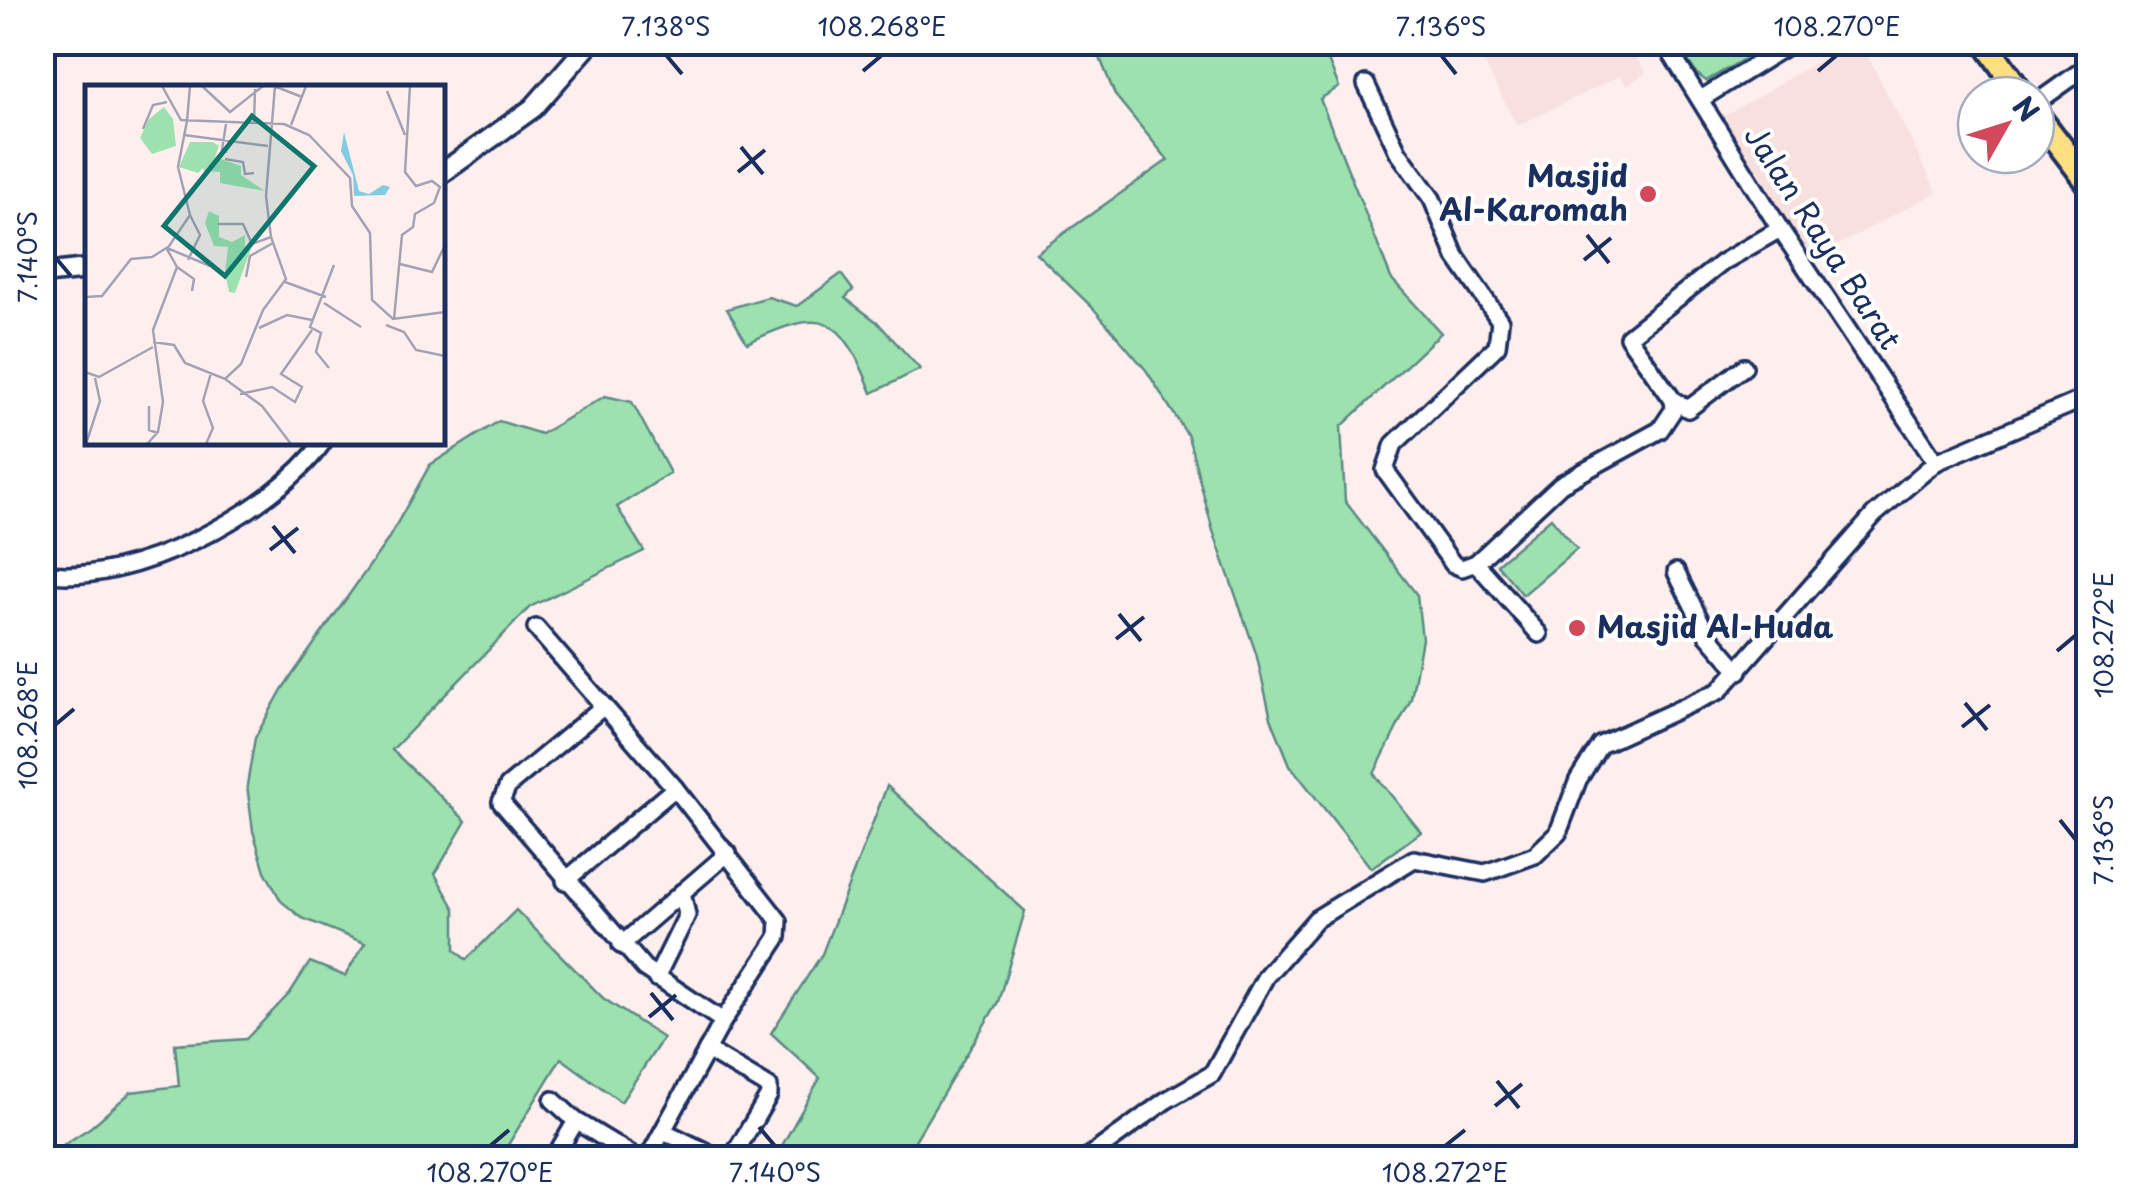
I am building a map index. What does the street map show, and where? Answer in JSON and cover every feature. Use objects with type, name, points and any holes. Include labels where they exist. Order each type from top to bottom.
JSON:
[{"type":"main road","points":[[1984,42],[2008,75]]},
{"type":"main road","points":[[2056,140],[2088,182]]},
{"type":"street","points":[[445,171],[533,108],[591,42]]},
{"type":"street","name":"Jalan Raya Barat","points":[[1664,42],[1780,229],[1936,462]]},
{"type":"street","points":[[1701,99],[1793,42]]},
{"type":"street","points":[[2056,89],[2088,66]]},
{"type":"street","points":[[1366,84],[1398,152],[1432,198],[1456,257],[1500,321],[1497,346],[1394,444],[1385,460],[1385,470],[1453,564],[1462,568],[1476,562],[1561,484],[1660,430],[1674,409],[1672,400],[1629,344],[1632,332],[1723,262],[1780,229]]},
{"type":"street","points":[[42,274],[85,269]]},
{"type":"street","points":[[1672,400],[1690,409],[1744,367]]},
{"type":"street","points":[[1087,1158],[1166,1101],[1212,1074],[1266,976],[1316,919],[1414,860],[1485,873],[1525,862],[1558,833],[1578,780],[1600,745],[1652,719],[1710,698],[1739,671],[1874,516],[1936,462],[2088,397]]},
{"type":"street","points":[[42,574],[122,568],[237,518],[304,466],[321,445]]},
{"type":"street","points":[[1476,562],[1539,634]]},
{"type":"street","points":[[1676,572],[1708,634],[1739,671]]},
{"type":"street","points":[[536,628],[728,853],[776,915],[780,930],[722,1021],[648,1158]]},
{"type":"street","points":[[604,706],[502,796],[504,807],[620,945],[656,978],[722,1021]]},
{"type":"street","points":[[565,881],[675,788]]},
{"type":"street","points":[[620,945],[728,853]]},
{"type":"street","points":[[656,978],[687,916],[682,892]]},
{"type":"street","points":[[706,1050],[768,1087],[769,1095],[732,1158]]},
{"type":"street","points":[[553,1100],[576,1120],[638,1158]]},
{"type":"street","points":[[554,1158],[576,1120]]},
{"type":"street","points":[[663,1130],[720,1158]]},
{"type":"shaded area","points":[[1474,43],[1627,43],[1646,73],[1627,85],[1620,76],[1517,126]]},
{"type":"shaded area","points":[[1849,43],[1870,43],[1874,49],[1867,54],[1937,192],[1810,260],[1721,118]]},
{"type":"green space","points":[[1094,43],[1321,43],[1339,87],[1320,99],[1391,278],[1441,333],[1341,427],[1345,501],[1417,595],[1422,639],[1411,699],[1374,774],[1421,832],[1371,868],[1290,765],[1271,718],[1256,653],[1213,531],[1188,436],[1146,370],[1093,308],[1036,253],[1168,160],[1115,95]]},
{"type":"green space","points":[[1676,43],[1772,43],[1706,81]]},
{"type":"green space","points":[[841,274],[853,290],[845,298],[877,322],[920,369],[872,393],[850,346],[826,324],[795,324],[747,343],[727,309],[768,297],[797,306]]},
{"type":"green space","points":[[605,396],[632,402],[670,473],[617,507],[644,551],[530,607],[392,750],[466,821],[435,874],[455,909],[455,950],[466,960],[516,910],[603,998],[663,1038],[621,1102],[561,1058],[500,1158],[43,1158],[91,1127],[131,1092],[179,1086],[175,1044],[246,1039],[290,993],[310,962],[345,976],[365,943],[302,918],[281,901],[265,871],[253,831],[247,785],[255,738],[283,688],[387,541],[430,465],[499,421],[541,434]]},
{"type":"green space","points":[[1551,518],[1577,549],[1523,595],[1497,564]]},
{"type":"green space","points":[[887,786],[1025,911],[998,1002],[911,1147],[923,1158],[775,1158],[820,1078],[771,1033],[822,954]]},
{"type":"place","name":"Masjid Al-Karomah","points":[[1648,194]]},
{"type":"place","name":"Masjid Al-Huda","points":[[1577,628]]}]
